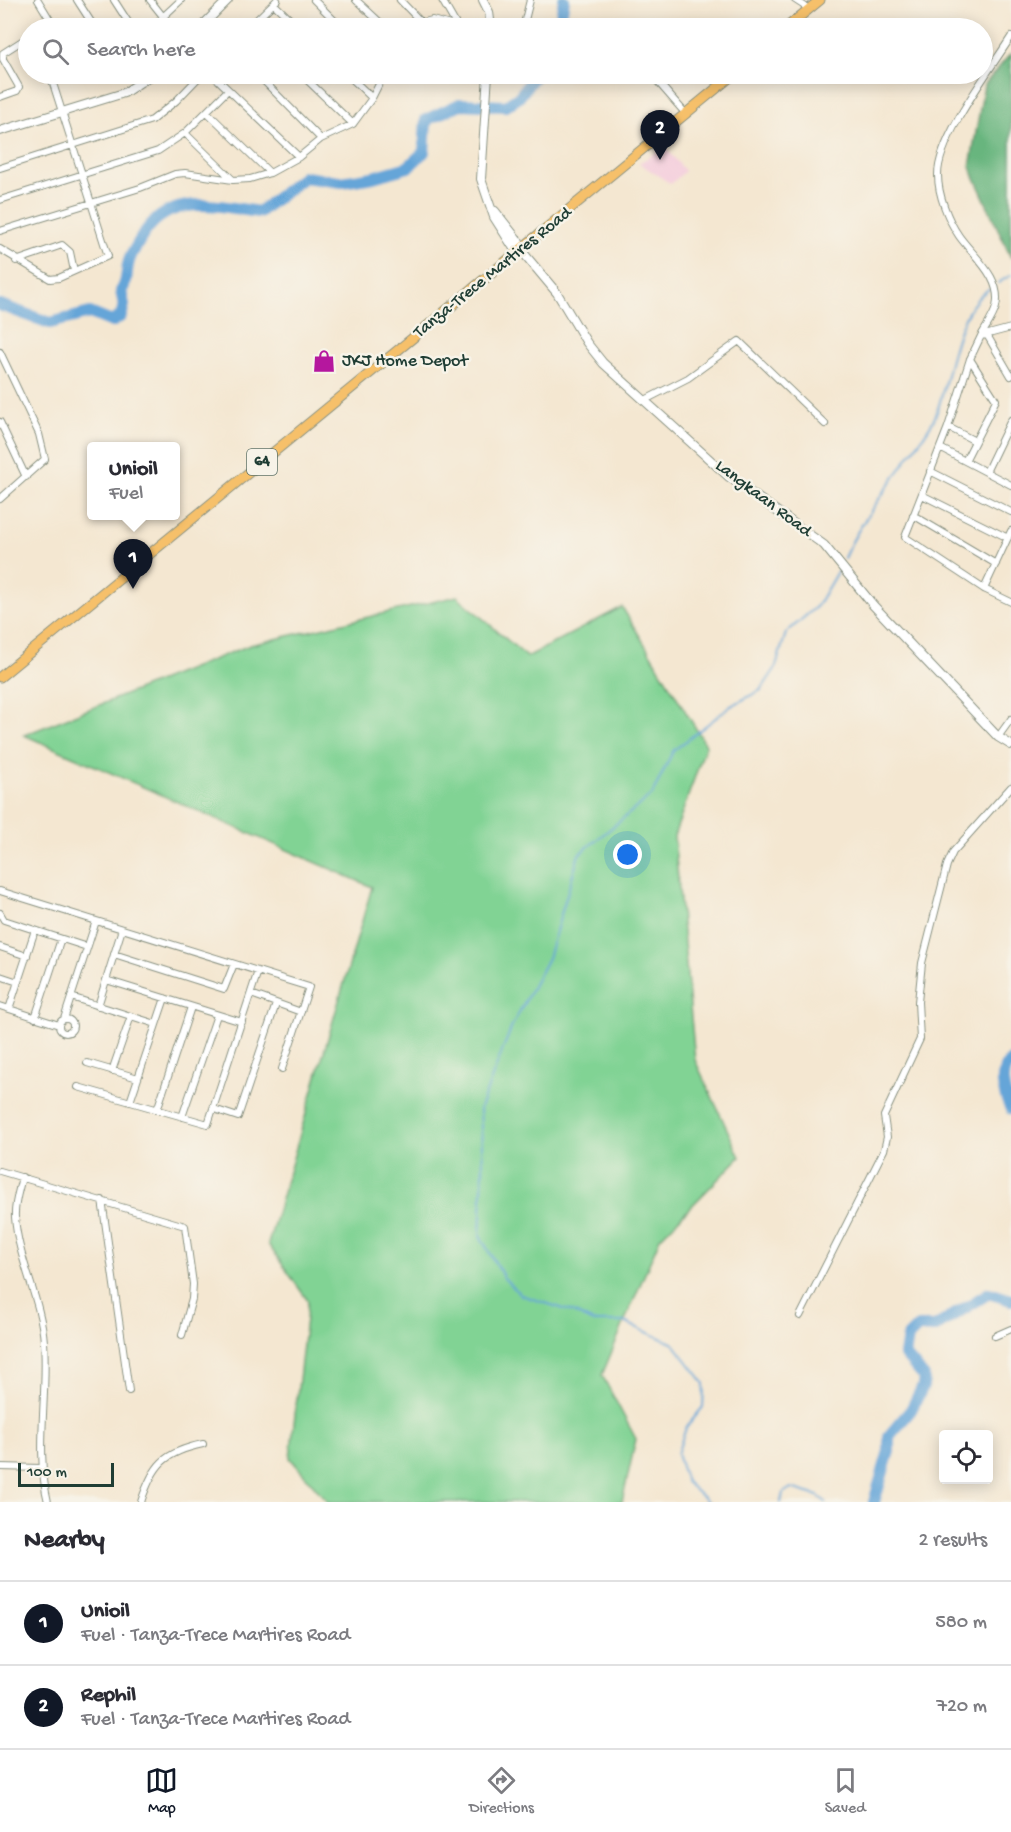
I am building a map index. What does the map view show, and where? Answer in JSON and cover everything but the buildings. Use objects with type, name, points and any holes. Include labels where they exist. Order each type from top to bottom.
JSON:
[{"type":"main road","points":[[799,18],[820,0]]},
{"type":"main road","name":"Tanza-Trece Martires Road","points":[[0,677],[722,84]]},
{"type":"street","points":[[38,0],[49,18]]},
{"type":"street","points":[[77,0],[89,18]]},
{"type":"street","points":[[114,0],[126,18]]},
{"type":"street","points":[[150,0],[161,18]]},
{"type":"street","points":[[163,18],[181,0]]},
{"type":"street","points":[[210,18],[228,0]]},
{"type":"street","points":[[356,0],[375,18]]},
{"type":"street","points":[[400,0],[418,18]]},
{"type":"street","points":[[442,0],[452,18]]},
{"type":"street","points":[[483,0],[489,18]]},
{"type":"street","points":[[524,0],[528,8]]},
{"type":"street","points":[[526,18],[530,0]]},
{"type":"street","points":[[795,0],[810,9]]},
{"type":"street","points":[[316,1],[332,18]]},
{"type":"street","points":[[260,18],[275,2],[290,18]]},
{"type":"street","points":[[993,65],[1011,37]]},
{"type":"street","points":[[0,98],[17,91],[19,87],[3,59],[3,52],[18,43]]},
{"type":"street","points":[[0,249],[16,261],[50,279],[59,278],[108,256],[55,84]]},
{"type":"street","points":[[0,131],[123,93],[137,84]]},
{"type":"street","points":[[0,168],[152,120],[192,84]]},
{"type":"street","points":[[222,84],[299,157]]},
{"type":"street","points":[[267,84],[321,139]]},
{"type":"street","points":[[312,84],[354,124]]},
{"type":"street","points":[[357,84],[372,98]]},
{"type":"street","points":[[0,231],[93,203],[175,174],[185,173],[232,180],[250,179],[270,172],[299,157],[321,139],[354,124],[379,84]]},
{"type":"street","name":"Langkaan Road","points":[[487,84],[481,179],[491,208],[512,239],[556,293],[587,343],[603,363],[729,477],[824,545],[873,605],[998,737],[1011,745]]},
{"type":"street","points":[[660,84],[686,114]]},
{"type":"street","points":[[981,84],[948,139],[938,176],[952,225],[985,267],[997,293],[996,308],[970,359],[948,427],[905,537],[984,589],[1011,602]]},
{"type":"street","points":[[0,200],[158,151],[185,133],[228,90]]},
{"type":"street","points":[[207,112],[270,172]]},
{"type":"street","points":[[185,133],[232,180]]},
{"type":"street","points":[[16,261],[62,245],[70,252],[74,271]]},
{"type":"street","points":[[984,335],[1011,328]]},
{"type":"street","points":[[984,335],[1011,376]]},
{"type":"street","points":[[645,400],[688,378],[739,341],[825,424]]},
{"type":"street","points":[[1,353],[44,450],[43,463],[1,496]]},
{"type":"street","points":[[965,461],[996,400],[970,359]]},
{"type":"street","points":[[986,472],[1011,420]]},
{"type":"street","points":[[0,422],[26,477]]},
{"type":"street","points":[[948,427],[975,441]]},
{"type":"street","points":[[940,448],[1009,484],[1011,475]]},
{"type":"street","points":[[930,471],[1011,512]]},
{"type":"street","points":[[922,495],[1009,535],[984,589]]},
{"type":"street","points":[[913,515],[996,564]]},
{"type":"street","points":[[998,737],[1011,719]]},
{"type":"street","points":[[800,1316],[884,1150],[887,1137],[884,1116],[920,1039],[918,1002],[922,963],[952,852],[1011,787]]},
{"type":"street","points":[[0,891],[309,987],[282,1069]]},
{"type":"street","points":[[0,913],[4,920],[87,947]]},
{"type":"street","points":[[59,1025],[64,1019],[96,921]]},
{"type":"street","points":[[98,1006],[122,929]]},
{"type":"street","points":[[9,1009],[35,930]]},
{"type":"street","points":[[35,1018],[61,939]]},
{"type":"street","points":[[0,947],[27,956]]},
{"type":"street","points":[[114,954],[224,989],[234,964]]},
{"type":"street","points":[[78,1087],[208,1124],[258,971]]},
{"type":"street","points":[[0,976],[18,982]]},
{"type":"street","points":[[106,980],[242,1022]]},
{"type":"street","points":[[251,994],[301,1012]]},
{"type":"street","points":[[71,997],[156,1024]]},
{"type":"street","points":[[130,1102],[165,998]]},
{"type":"street","points":[[214,1109],[238,1117],[276,1004]]},
{"type":"street","points":[[0,1006],[59,1025],[64,1032],[72,1029],[70,1021],[64,1019]]},
{"type":"street","points":[[157,1110],[191,1007]]},
{"type":"street","points":[[182,1117],[217,1015]]},
{"type":"street","points":[[112,1071],[131,1016]]},
{"type":"street","points":[[87,1063],[138,1078]]},
{"type":"street","points":[[0,1171],[185,1226],[193,1284],[192,1299],[182,1335]]},
{"type":"street","points":[[22,1177],[15,1215],[17,1233],[39,1305],[44,1341],[45,1404],[41,1468],[48,1502]]},
{"type":"street","points":[[102,1200],[129,1391]]},
{"type":"street","points":[[995,1336],[1011,1329]]},
{"type":"street","points":[[141,1502],[148,1480],[159,1463],[173,1453],[203,1444]]},
{"type":"street","points":[[0,1467],[41,1468]]},
{"type":"shaded area","points":[[665,147],[685,171],[671,184],[639,163]]},
{"type":"green space","points":[[1011,53],[1011,258],[970,167],[984,85],[993,84],[993,74]]},
{"type":"green space","points":[[457,596],[527,657],[622,607],[706,745],[674,836],[695,1060],[740,1157],[660,1238],[602,1375],[636,1439],[622,1502],[328,1502],[290,1458],[308,1301],[268,1244],[372,887],[24,735],[250,645]]},
{"type":"waterway","points":[[561,18],[564,0]]},
{"type":"waterway","points":[[0,305],[50,323],[90,313],[112,322],[121,316],[124,305],[121,291],[131,256],[151,225],[163,214],[192,205],[259,212],[304,177],[342,182],[373,177],[408,167],[424,152],[426,120],[460,104],[506,106],[519,97],[529,84]]},
{"type":"waterway","points":[[998,283],[1011,275]]},
{"type":"waterway","points":[[844,558],[865,520],[932,423],[940,402],[954,347],[967,313],[989,289]]},
{"type":"waterway","points":[[708,1502],[686,1482],[677,1454],[686,1428],[703,1407],[704,1383],[674,1344],[624,1322],[593,1322],[573,1312],[521,1295],[504,1278],[480,1236],[483,1167],[480,1108],[512,1026],[548,958],[579,854],[652,795],[673,751],[731,706],[761,690],[775,669],[786,633],[817,606],[838,570]]},
{"type":"waterway","points":[[1011,1061],[1003,1077],[1004,1091],[1011,1109]]},
{"type":"waterway","points":[[874,1502],[889,1451],[889,1436],[911,1410],[923,1386],[924,1377],[905,1355],[908,1337],[918,1327],[935,1327],[989,1293],[1011,1300]]},
{"type":"waterway","points":[[781,1502],[783,1493],[791,1488],[818,1496],[826,1502]]},
{"type":"place","name":"Rephil","points":[[660,160]]},
{"type":"place","name":"JKJ Home Depot","points":[[324,361]]},
{"type":"place","name":"Unioil","points":[[133,589]]}]
